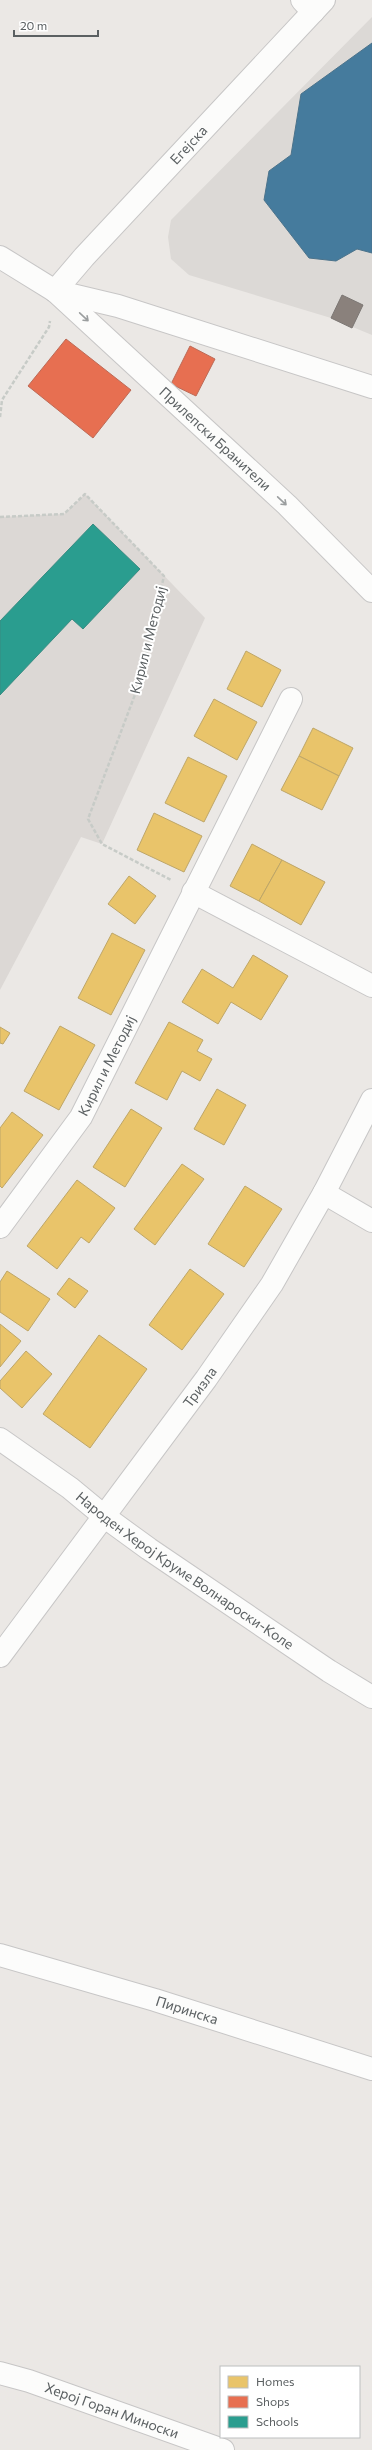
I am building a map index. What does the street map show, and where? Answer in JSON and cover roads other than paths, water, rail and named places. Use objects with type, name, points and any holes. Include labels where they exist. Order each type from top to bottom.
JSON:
[{"type":"street","name":"Егејска","points":[[55,291],[313,4]]},
{"type":"street","name":"Прилепски Бранители","points":[[0,257],[55,291],[286,505],[372,591]]},
{"type":"street","name":"Прилепски Бранители","points":[[55,291],[118,306],[372,387]]},
{"type":"street","name":"Кирил и Методиј","points":[[0,1227],[81,1116],[291,699]]},
{"type":"street","points":[[193,892],[372,986]]},
{"type":"street","name":"Тризла","points":[[0,1656],[206,1379],[272,1284],[324,1193],[372,1100]]},
{"type":"street","points":[[324,1193],[372,1221]]},
{"type":"street","name":"Народен Херој Круме Волнароски-Коле","points":[[0,1439],[70,1488],[104,1517],[322,1666],[372,1697]]},
{"type":"street","name":"Пиринска","points":[[0,1955],[155,2000],[372,2069]]},
{"type":"street","name":"Херој Горан Миноски","points":[[0,2373],[44,2386],[223,2450]]}]
